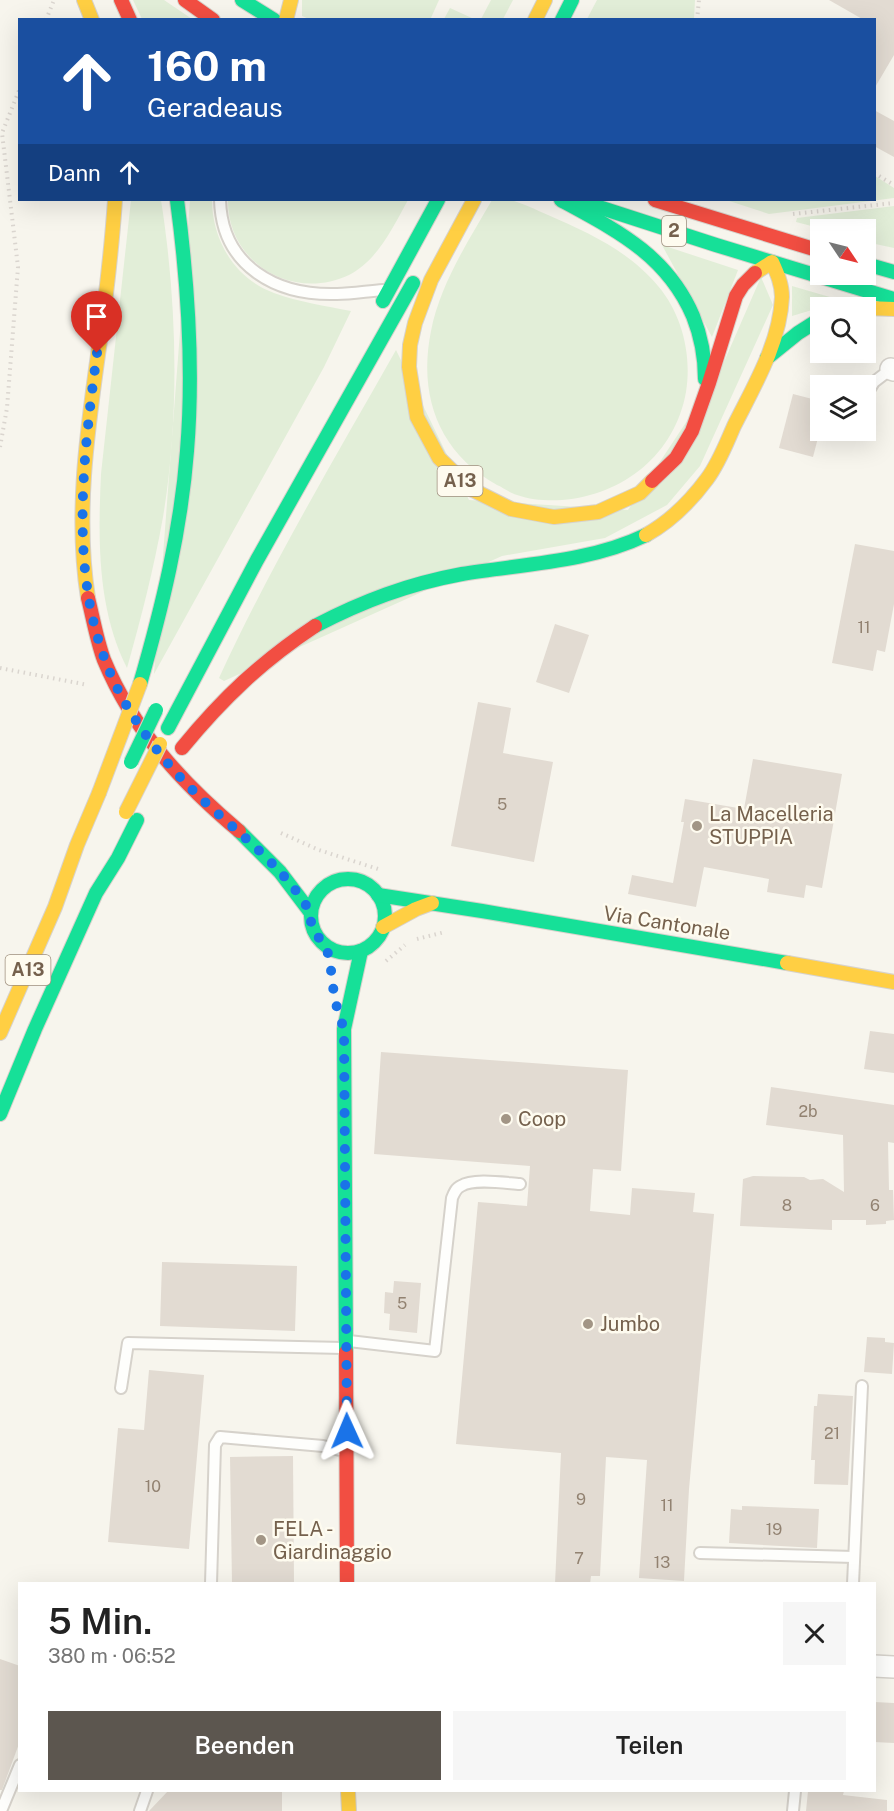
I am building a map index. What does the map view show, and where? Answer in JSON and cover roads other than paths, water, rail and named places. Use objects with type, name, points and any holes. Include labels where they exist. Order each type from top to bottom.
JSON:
[{"type":"main road","points":[[84,0],[91,18]]},
{"type":"main road","points":[[185,0],[210,18]]},
{"type":"main road","points":[[242,0],[271,18]]},
{"type":"main road","points":[[286,18],[291,0]]},
{"type":"main road","points":[[536,18],[545,0]]},
{"type":"main road","points":[[563,18],[572,0]]},
{"type":"main road","points":[[122,2],[129,18]]},
{"type":"main road","points":[[115,201],[111,250],[87,435],[82,504],[88,594],[100,646],[118,691],[135,719],[166,761],[204,801],[259,849],[297,892],[311,913]]},
{"type":"main road","name":"A13","points":[[0,1033],[55,907],[140,684],[169,572],[187,453],[190,325],[177,201]]},
{"type":"main road","points":[[378,309],[437,201]]},
{"type":"main road","points":[[433,248],[459,201]]},
{"type":"main road","name":"A13","points":[[473,201],[446,251],[419,309],[410,345],[412,403],[432,449],[454,476],[484,498],[517,512],[536,516],[556,517],[597,512],[631,498],[650,486],[666,470],[688,439],[704,398],[736,296],[743,283],[751,274],[804,246]]},
{"type":"main road","name":"A13","points":[[563,201],[647,251],[680,288],[689,303],[700,335],[705,375],[704,398]]},
{"type":"main road","name":"2","points":[[580,201],[894,299]]},
{"type":"main road","name":"2","points":[[658,201],[810,248]]},
{"type":"main road","points":[[164,775],[207,716],[252,672],[309,630],[357,604],[416,584],[609,550],[662,525],[690,501],[712,472],[767,358],[781,309],[780,284],[772,262],[757,243],[733,225]]},
{"type":"main road","name":"A13","points":[[0,1114],[34,1029],[96,893],[107,853],[131,816],[168,728],[216,635],[422,267]]},
{"type":"main road","points":[[876,267],[894,272]]},
{"type":"main road","points":[[876,308],[894,309]]},
{"type":"main road","points":[[767,358],[810,325]]},
{"type":"main road","points":[[126,772],[159,705]]},
{"type":"main road","name":"A13","points":[[131,816],[145,805]]},
{"type":"main road","name":"A13","points":[[55,907],[88,852],[97,832]]},
{"type":"main road","points":[[259,849],[290,866]]},
{"type":"main road","points":[[311,876],[329,885]]},
{"type":"main road","points":[[350,879],[370,887],[378,895],[384,910],[383,927],[375,941],[361,951],[349,954],[328,953],[314,931],[311,913],[314,902],[320,892],[329,885],[339,880],[350,879]]},
{"type":"main road","name":"Via Cantonale","points":[[378,895],[894,982]]},
{"type":"main road","points":[[383,927],[432,903]]},
{"type":"main road","points":[[346,1582],[344,1029],[361,951]]},
{"type":"main road","points":[[335,998],[344,1029]]},
{"type":"main road","points":[[348,1792],[349,1811]]},
{"type":"street","points":[[876,1666],[894,1667]]},
{"type":"lane","points":[[220,201],[223,227],[230,242],[239,257],[262,278],[291,290],[309,293],[336,294],[389,290]]},
{"type":"lane","points":[[876,381],[893,370]]},
{"type":"lane","points":[[121,1389],[128,1343],[346,1345],[435,1351],[452,1198],[455,1190],[461,1185],[472,1182],[520,1184]]},
{"type":"lane","points":[[853,1582],[862,1386]]},
{"type":"lane","points":[[211,1582],[215,1445],[220,1437],[323,1446],[347,1451]]},
{"type":"lane","points":[[700,1553],[854,1557]]},
{"type":"lane","points":[[1,1811],[18,1771]]},
{"type":"lane","points":[[140,1811],[147,1792]]},
{"type":"lane","points":[[793,1811],[795,1792]]},
{"type":"place","name":"La Macelleria STUPPIA","points":[[697,826]]},
{"type":"place","name":"Coop","points":[[506,1119]]},
{"type":"place","name":"Jumbo","points":[[588,1324]]},
{"type":"place","name":"FELA - Giardinaggio","points":[[261,1540]]}]
